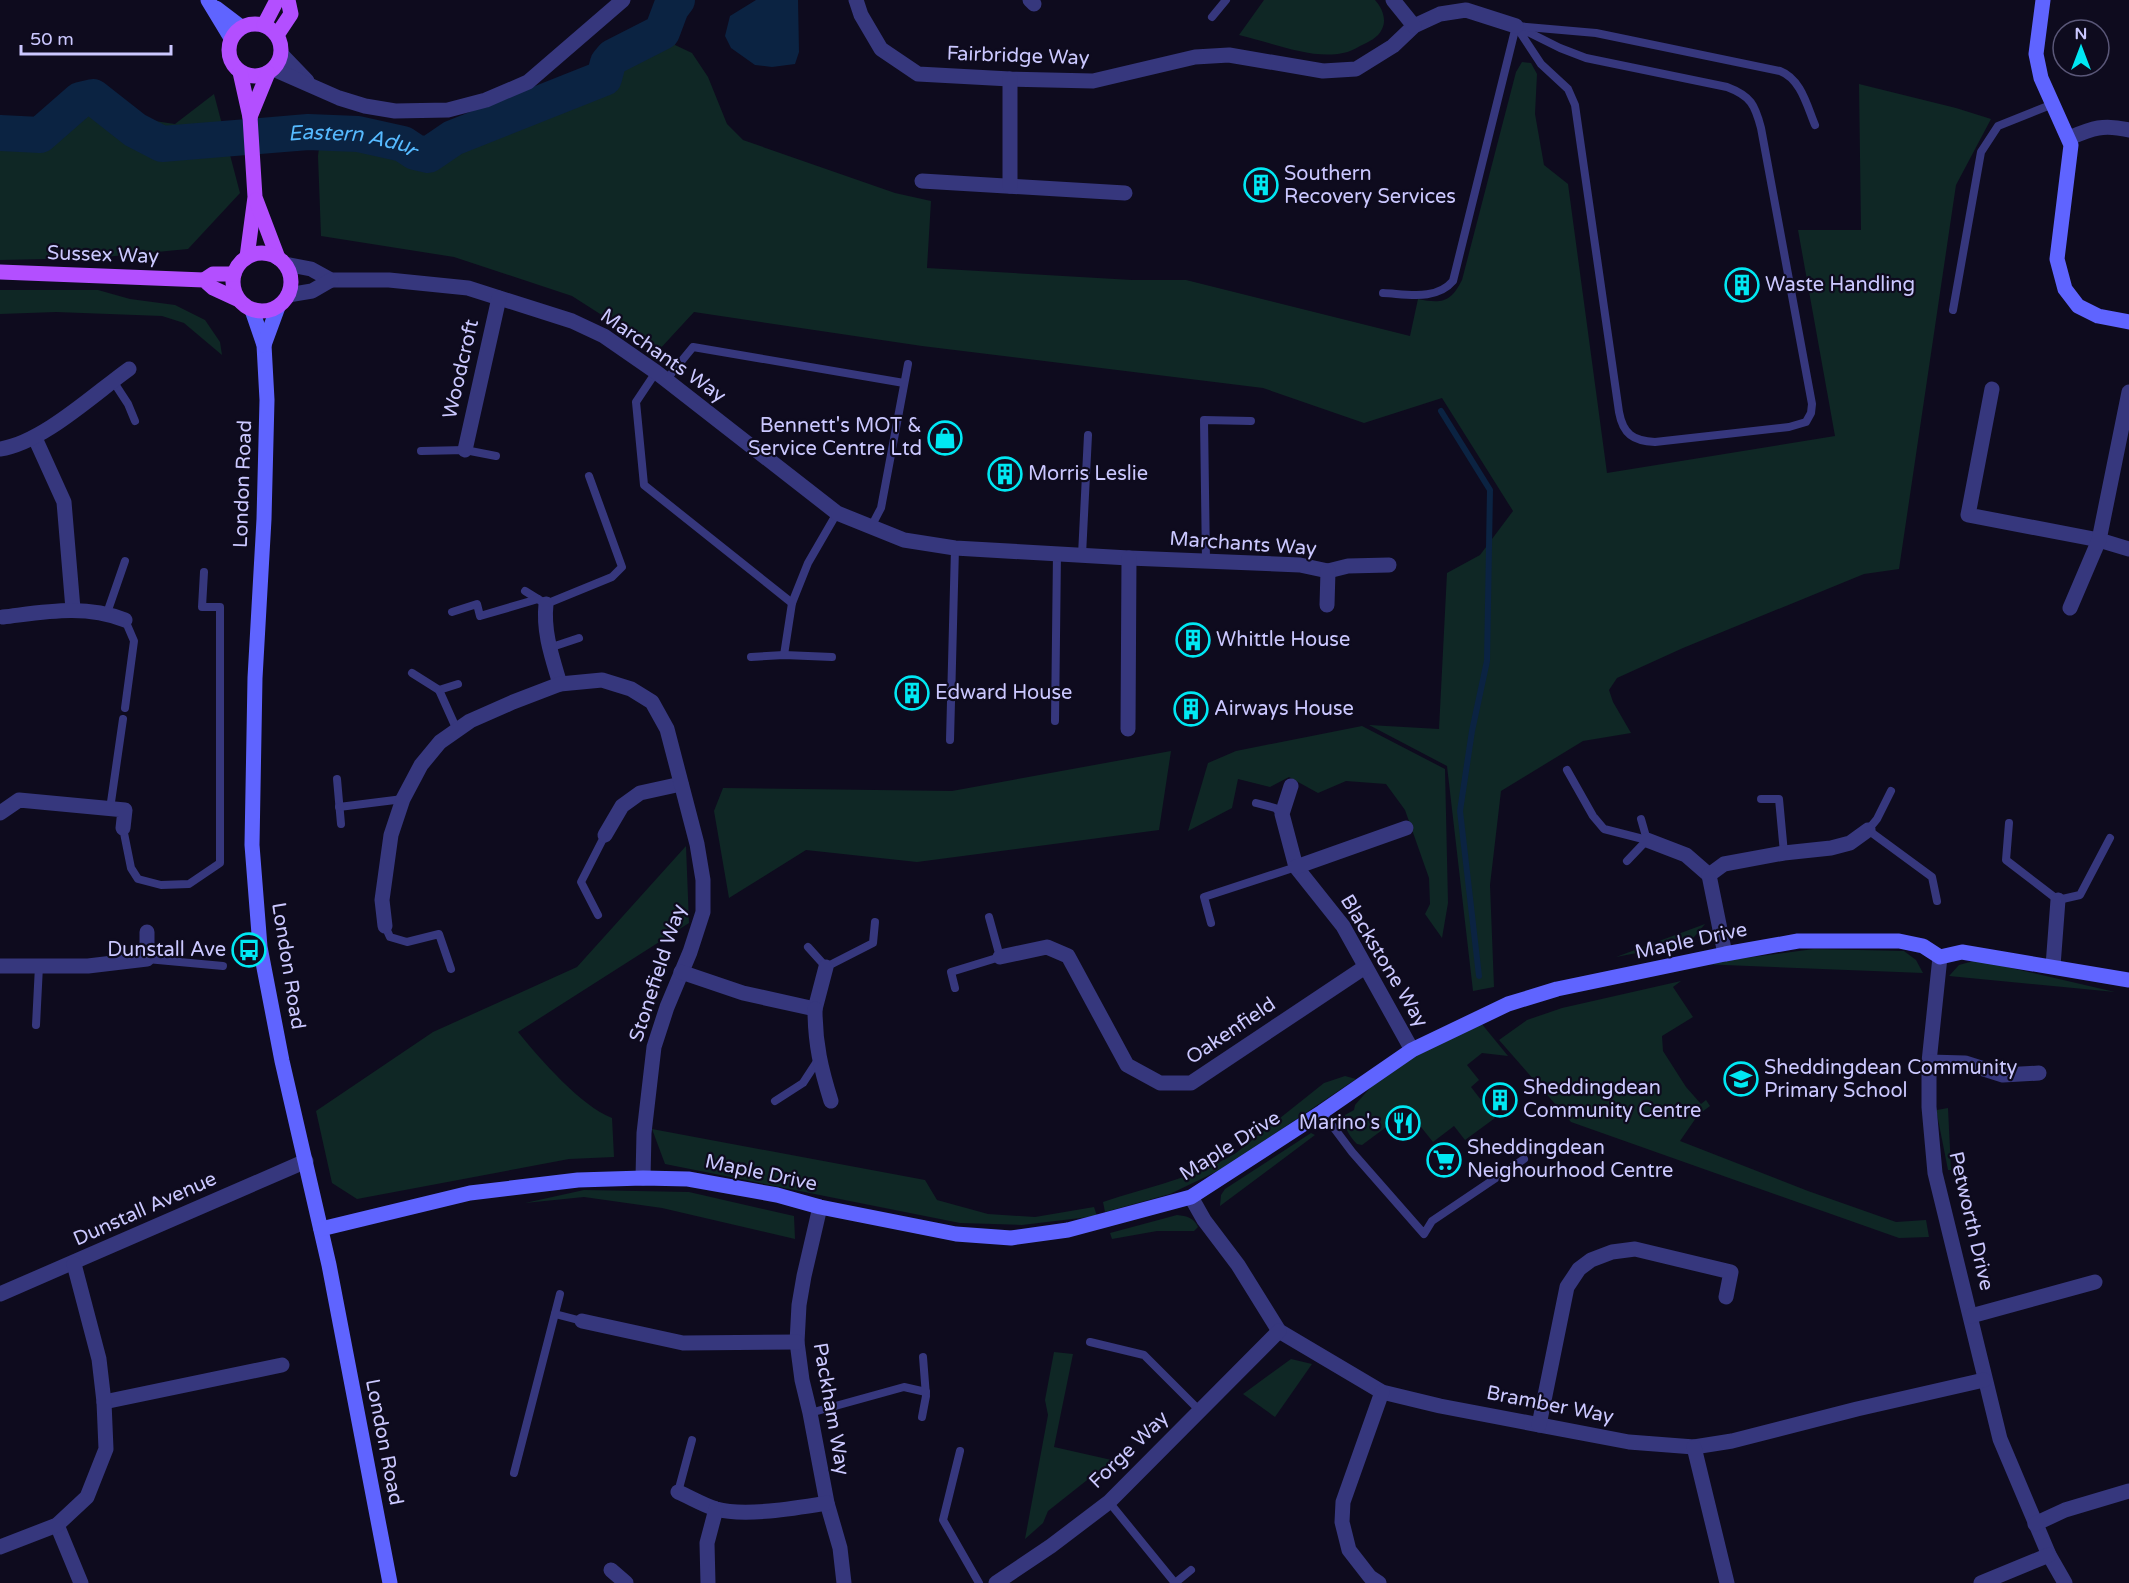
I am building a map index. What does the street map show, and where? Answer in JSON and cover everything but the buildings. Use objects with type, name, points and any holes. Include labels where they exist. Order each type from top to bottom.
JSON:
[{"type":"main road","points":[[264,25],[277,0]]},
{"type":"main road","points":[[277,35],[291,14],[288,0]]},
{"type":"main road","points":[[257,23],[264,25],[277,35],[281,44],[279,62],[270,71],[259,76],[249,76],[240,72],[233,66],[228,48],[236,33],[257,23]]},
{"type":"main road","points":[[250,117],[270,71]]},
{"type":"main road","points":[[240,72],[250,117],[255,197],[247,257]]},
{"type":"main road","points":[[255,197],[281,261],[290,274],[291,285],[283,301],[261,312],[252,310],[239,300],[234,292],[234,274],[238,265],[247,257],[257,253],[268,254],[281,261]]},
{"type":"main road","name":"Sussex Way","points":[[0,272],[204,280],[213,274],[234,274]]},
{"type":"main road","name":"Sussex Way","points":[[204,280],[213,288],[239,300]]},
{"type":"street","points":[[270,71],[353,102],[395,111],[432,111],[465,106],[528,82],[623,0]]},
{"type":"street","name":"Fairbridge Way","points":[[855,0],[881,49],[918,74],[1010,79],[1094,81],[1195,57],[1229,55],[1323,71],[1356,69],[1393,46],[1414,26],[1440,14],[1466,10],[1516,26]]},
{"type":"street","points":[[1393,0],[1414,26]]},
{"type":"street","points":[[2043,0],[2036,54],[2042,78],[2071,146],[2057,259],[2065,289],[2078,306],[2098,316],[2129,322]]},
{"type":"street","points":[[210,2],[236,33]]},
{"type":"street","points":[[281,54],[311,85]]},
{"type":"street","points":[[1010,79],[1010,186]]},
{"type":"street","points":[[2069,138],[2095,127],[2111,126],[2129,130]]},
{"type":"street","points":[[922,181],[1125,193]]},
{"type":"street","name":"Marchants Way","points":[[281,261],[311,269],[331,280],[389,280],[468,288],[572,321],[604,336],[661,376],[837,513],[904,540],[955,548],[1300,565],[1328,571],[1348,566],[1389,565]]},
{"type":"street","name":"Marchants Way","points":[[283,301],[312,291],[331,280]]},
{"type":"street","name":"Woodcroft","points":[[465,450],[499,298]]},
{"type":"street","name":"London Road","points":[[264,345],[283,301]]},
{"type":"street","name":"London Road","points":[[252,310],[264,345],[267,400],[264,519],[255,678],[252,845],[260,947],[282,1061],[321,1229],[390,1583]]},
{"type":"street","points":[[0,449],[34,438],[129,369]]},
{"type":"street","points":[[1992,389],[1968,515],[2099,540],[2129,549]]},
{"type":"street","points":[[2070,608],[2099,540],[2129,392]]},
{"type":"street","points":[[34,438],[64,501],[73,609]]},
{"type":"street","points":[[1128,729],[1129,558]]},
{"type":"street","points":[[1327,605],[1328,571]]},
{"type":"street","points":[[542,601],[549,648],[560,684]]},
{"type":"street","points":[[2,618],[73,609],[107,613],[124,620]]},
{"type":"street","name":"Stonefield Way","points":[[385,926],[382,900],[391,835],[403,799],[422,765],[440,742],[470,722],[560,684],[602,680],[631,689],[652,702],[667,729],[697,844],[703,880],[703,912],[654,1047],[644,1134],[643,1178]]},
{"type":"street","points":[[605,835],[621,806],[640,793],[681,784]]},
{"type":"street","points":[[1282,814],[1291,786]]},
{"type":"street","points":[[0,813],[20,800],[125,810],[123,828]]},
{"type":"street","name":"Blackstone Way","points":[[1282,814],[1296,867],[1343,926],[1412,1050]]},
{"type":"street","points":[[1296,867],[1406,828]]},
{"type":"street","points":[[1709,874],[1724,864],[1784,853],[1831,848],[1850,843],[1868,830]]},
{"type":"street","points":[[1647,840],[1686,855],[1709,874],[1725,954]]},
{"type":"street","points":[[2053,966],[2058,900]]},
{"type":"street","points":[[0,966],[88,966],[147,959],[147,932]]},
{"type":"street","name":"Maple Drive","points":[[321,1229],[470,1193],[578,1180],[643,1178],[688,1179],[777,1195],[820,1207],[956,1234],[1011,1238],[1068,1230],[1191,1197],[1412,1050],[1499,1008],[1537,995],[1725,954],[1798,941],[1899,941],[1923,946],[1940,957]]},
{"type":"street","name":"Oakenfield","points":[[1000,957],[1047,947],[1068,956],[1127,1065],[1160,1083],[1191,1083],[1365,967]]},
{"type":"street","points":[[1940,957],[1962,952],[2129,980]]},
{"type":"street","name":"Petworth Drive","points":[[1940,957],[1929,1062],[1929,1107],[1935,1173],[2000,1439],[2035,1524],[2065,1583]]},
{"type":"street","points":[[826,967],[815,1009],[815,1036],[818,1060],[831,1101]]},
{"type":"street","points":[[681,972],[742,993],[815,1009]]},
{"type":"street","points":[[1929,1062],[1965,1063],[2003,1075],[2039,1073]]},
{"type":"street","name":"Dunstall Avenue","points":[[0,1294],[74,1264],[306,1161]]},
{"type":"street","name":"Bramber Way","points":[[1191,1197],[1204,1220],[1238,1265],[1279,1332],[1382,1392],[1629,1442],[1694,1447],[1732,1441],[1984,1380]]},
{"type":"street","name":"Packham Way","points":[[820,1207],[799,1305],[797,1342],[802,1380],[827,1503],[840,1548],[844,1583]]},
{"type":"street","points":[[1539,1425],[1567,1287],[1585,1264],[1612,1252],[1635,1249],[1731,1272],[1726,1297]]},
{"type":"street","points":[[0,1547],[57,1525],[87,1497],[106,1449],[99,1359],[74,1264]]},
{"type":"street","name":"Petworth Drive","points":[[1971,1316],[2095,1282]]},
{"type":"street","points":[[582,1321],[683,1343],[797,1342]]},
{"type":"street","name":"Forge Way","points":[[996,1583],[1051,1546],[1109,1502],[1279,1332]]},
{"type":"street","points":[[104,1402],[282,1365]]},
{"type":"street","points":[[1379,1583],[1370,1577],[1349,1550],[1342,1522],[1343,1502],[1382,1392]]},
{"type":"street","points":[[1694,1447],[1727,1583]]},
{"type":"street","points":[[2035,1524],[2065,1510],[2129,1491]]},
{"type":"street","points":[[678,1492],[716,1509],[736,1512],[827,1503]]},
{"type":"street","points":[[708,1583],[707,1543],[716,1509]]},
{"type":"street","points":[[57,1525],[81,1583]]},
{"type":"street","points":[[1982,1583],[2049,1555]]},
{"type":"street","points":[[611,1570],[626,1583]]},
{"type":"lane","points":[[1212,17],[1226,0]]},
{"type":"lane","points":[[1516,26],[1586,58],[1728,87],[1741,92],[1750,99],[1757,112],[1761,128],[1812,404],[1811,413],[1806,422],[1790,427],[1654,442],[1638,440],[1629,436],[1624,430],[1619,412],[1575,105],[1568,88],[1541,64],[1516,26]]},
{"type":"lane","points":[[1516,26],[1596,33],[1780,70],[1794,81],[1815,125]]},
{"type":"lane","points":[[1383,292],[1432,294],[1448,287],[1454,280],[1516,26]]},
{"type":"lane","points":[[1953,310],[1981,152],[1998,126],[2053,104]]},
{"type":"lane","points":[[792,603],[644,485],[636,402],[693,347],[904,383]]},
{"type":"lane","points":[[871,527],[881,507],[908,364]]},
{"type":"lane","points":[[113,381],[128,404],[135,421]]},
{"type":"lane","points":[[1206,562],[1204,420],[1251,421]]},
{"type":"lane","points":[[1082,555],[1088,435]]},
{"type":"lane","points":[[422,451],[465,450],[496,456]]},
{"type":"lane","points":[[452,612],[477,604],[480,616],[542,601],[612,577],[621,567],[588,476]]},
{"type":"lane","points":[[784,655],[792,603],[808,563],[837,513]]},
{"type":"lane","points":[[950,740],[955,548]]},
{"type":"lane","points":[[1055,721],[1057,553]]},
{"type":"lane","points":[[107,613],[125,561]]},
{"type":"lane","points":[[123,828],[131,868],[138,879],[162,885],[189,884],[220,863],[220,607],[202,607],[204,572]]},
{"type":"lane","points":[[525,591],[542,601]]},
{"type":"lane","points":[[124,620],[134,641],[125,708]]},
{"type":"lane","points":[[549,648],[579,638]]},
{"type":"lane","points":[[751,657],[784,655],[832,657]]},
{"type":"lane","points":[[412,673],[439,690],[457,730]]},
{"type":"lane","points":[[439,690],[458,684]]},
{"type":"lane","points":[[110,809],[123,719]]},
{"type":"lane","points":[[1567,770],[1593,816],[1604,829],[1647,840]]},
{"type":"lane","points":[[337,779],[341,824]]},
{"type":"lane","points":[[1891,791],[1877,819],[1868,830],[1932,877],[1937,901]]},
{"type":"lane","points":[[339,807],[403,799]]},
{"type":"lane","points":[[1761,799],[1779,799],[1784,853]]},
{"type":"lane","points":[[1256,803],[1275,808],[1282,814]]},
{"type":"lane","points":[[1641,819],[1647,840]]},
{"type":"lane","points":[[2009,823],[2006,860],[2058,900],[2080,895],[2110,838]]},
{"type":"lane","points":[[598,915],[581,882],[605,835]]},
{"type":"lane","points":[[1627,861],[1647,840]]},
{"type":"lane","points":[[1211,924],[1204,897],[1296,867]]},
{"type":"lane","points":[[955,988],[951,972],[1000,957],[989,917]]},
{"type":"lane","points":[[808,947],[826,967],[873,944],[875,922]]},
{"type":"lane","points":[[385,926],[390,937],[407,942],[439,934],[451,969]]},
{"type":"lane","points":[[147,959],[223,966]]},
{"type":"lane","points":[[36,1025],[39,966]]},
{"type":"lane","points":[[775,1101],[804,1083],[818,1060]]},
{"type":"lane","points":[[1322,1112],[1352,1152],[1424,1234],[1432,1221],[1524,1159]]},
{"type":"lane","points":[[514,1473],[560,1294]]},
{"type":"lane","points":[[555,1314],[582,1321]]},
{"type":"lane","points":[[1090,1342],[1144,1355],[1199,1410]]},
{"type":"lane","points":[[922,1417],[926,1392],[924,1357]]},
{"type":"lane","points":[[810,1413],[903,1387],[926,1392]]},
{"type":"lane","points":[[678,1492],[692,1440]]},
{"type":"lane","points":[[960,1451],[943,1520],[979,1583]]},
{"type":"lane","points":[[1109,1502],[1175,1583],[1191,1570]]},
{"type":"green space","points":[[1264,0],[1375,0],[1380,6],[1384,21],[1378,35],[1347,52],[1331,55],[1305,52],[1239,35]]},
{"type":"green space","points":[[675,33],[675,45],[692,53],[708,77],[727,124],[743,140],[895,193],[931,201],[927,268],[1132,280],[1186,280],[1410,336],[1418,299],[1445,300],[1454,293],[1462,280],[1516,72],[1522,62],[1531,63],[1537,74],[1535,114],[1544,165],[1568,184],[1607,473],[1835,436],[1798,230],[1861,230],[1859,84],[1991,119],[1956,185],[1899,569],[1864,574],[1683,648],[1617,678],[1609,690],[1613,702],[1631,733],[1583,741],[1501,791],[1490,885],[1494,987],[1473,991],[1447,766],[1369,725],[1439,729],[1447,573],[1480,555],[1513,511],[1442,398],[1364,423],[1263,388],[922,346],[694,312],[658,351],[572,296],[454,257],[321,236],[318,156],[321,133],[426,160],[475,128],[573,88]]},
{"type":"green space","points":[[214,94],[240,193],[188,249],[94,258],[0,260],[0,139],[61,139],[93,112],[175,124]]},
{"type":"green space","points":[[0,290],[98,290],[130,299],[175,305],[205,320],[220,342],[222,355],[184,323],[162,316],[56,312],[0,314]]},
{"type":"green space","points":[[1362,726],[1445,769],[1448,903],[1442,938],[1425,914],[1430,904],[1429,878],[1405,810],[1386,784],[1346,781],[1318,793],[1289,777],[1270,787],[1238,779],[1232,808],[1188,831],[1208,763],[1236,751]]},
{"type":"green space","points":[[1171,751],[1159,830],[917,862],[806,850],[729,898],[714,811],[723,788],[952,791]]},
{"type":"green space","points":[[686,846],[689,923],[518,1032],[574,1093],[612,1118],[614,1157],[569,1159],[357,1199],[332,1183],[316,1111],[433,1032],[577,967]]},
{"type":"green space","points":[[1705,924],[1689,943],[1616,957]]},
{"type":"green space","points":[[1814,949],[1904,951],[1916,960],[1923,973],[1699,964]]},
{"type":"green space","points":[[1977,960],[2115,992],[1949,976],[1959,965]]},
{"type":"green space","points":[[1681,981],[1673,987],[1693,1017],[1662,1036],[1663,1051],[1686,1087],[1701,1104],[1706,1100],[1710,1106],[1698,1115],[1680,1141],[1808,1191],[1896,1222],[1926,1220],[1929,1237],[1899,1238],[1571,1122],[1499,1040],[1527,1020],[1562,1008]]},
{"type":"green space","points":[[1481,1023],[1508,1056],[1482,1053],[1467,1065],[1479,1080],[1471,1087],[1495,1118],[1465,1140],[1454,1126],[1433,1142],[1405,1107],[1386,1122],[1389,1125],[1362,1145],[1357,1144],[1347,1131],[1345,1115],[1354,1110],[1355,1105],[1377,1080],[1410,1059]]},
{"type":"green space","points":[[1345,1076],[1356,1079],[1224,1168],[1170,1194],[1105,1212],[1103,1202],[1187,1176],[1236,1153],[1324,1083]]},
{"type":"green space","points":[[1948,1108],[1951,1170],[1948,1170],[1937,1114],[1937,1110]]},
{"type":"green space","points":[[652,1129],[925,1180],[937,1200],[988,1214],[1035,1217],[1094,1207],[1097,1216],[1022,1225],[960,1223],[665,1164]]},
{"type":"green space","points":[[1311,1133],[1315,1135],[1220,1206],[1221,1195],[1225,1189]]},
{"type":"green space","points":[[584,1190],[689,1192],[794,1216],[795,1239],[662,1208],[584,1197],[525,1203]]},
{"type":"green space","points":[[1177,1215],[1190,1218],[1198,1227],[1194,1231],[1157,1231],[1112,1239],[1110,1233]]},
{"type":"green space","points":[[1054,1352],[1073,1354],[1054,1447],[1116,1461],[1101,1469],[1048,1511],[1043,1523],[1025,1539],[1048,1415],[1045,1400]]},
{"type":"green space","points":[[1291,1359],[1312,1364],[1275,1417],[1243,1394]]},
{"type":"water","points":[[756,0],[798,0],[799,52],[795,64],[772,67],[755,65],[731,48],[725,36],[730,16]]},
{"type":"waterway","name":"Eastern Adur","points":[[0,133],[40,135],[80,100],[93,97],[135,130],[162,144],[308,132],[358,134],[403,144],[415,152],[428,155],[453,138],[604,78],[608,63],[613,57],[662,32],[671,8],[677,0]]},
{"type":"waterway","points":[[1441,411],[1490,490],[1487,661],[1472,731],[1460,811],[1479,976]]},
{"type":"place","name":"Southern Recovery Services","points":[[1261,185]]},
{"type":"place","name":"Waste Handling","points":[[1742,285]]},
{"type":"place","name":"Bennett's MOT & Service Centre Ltd","points":[[945,438]]},
{"type":"place","name":"Morris Leslie","points":[[1005,474]]},
{"type":"place","name":"Whittle House","points":[[1193,640]]},
{"type":"place","name":"Edward House","points":[[912,693]]},
{"type":"place","name":"Airways House","points":[[1191,709]]},
{"type":"place","name":"Dunstall Ave","points":[[249,950]]},
{"type":"place","name":"Sheddingdean Community Primary School","points":[[1741,1079]]},
{"type":"place","name":"Sheddingdean Community Centre","points":[[1500,1100]]},
{"type":"place","name":"Marino's","points":[[1403,1123]]},
{"type":"place","name":"Sheddingdean Neighourhood Centre","points":[[1444,1160]]}]
